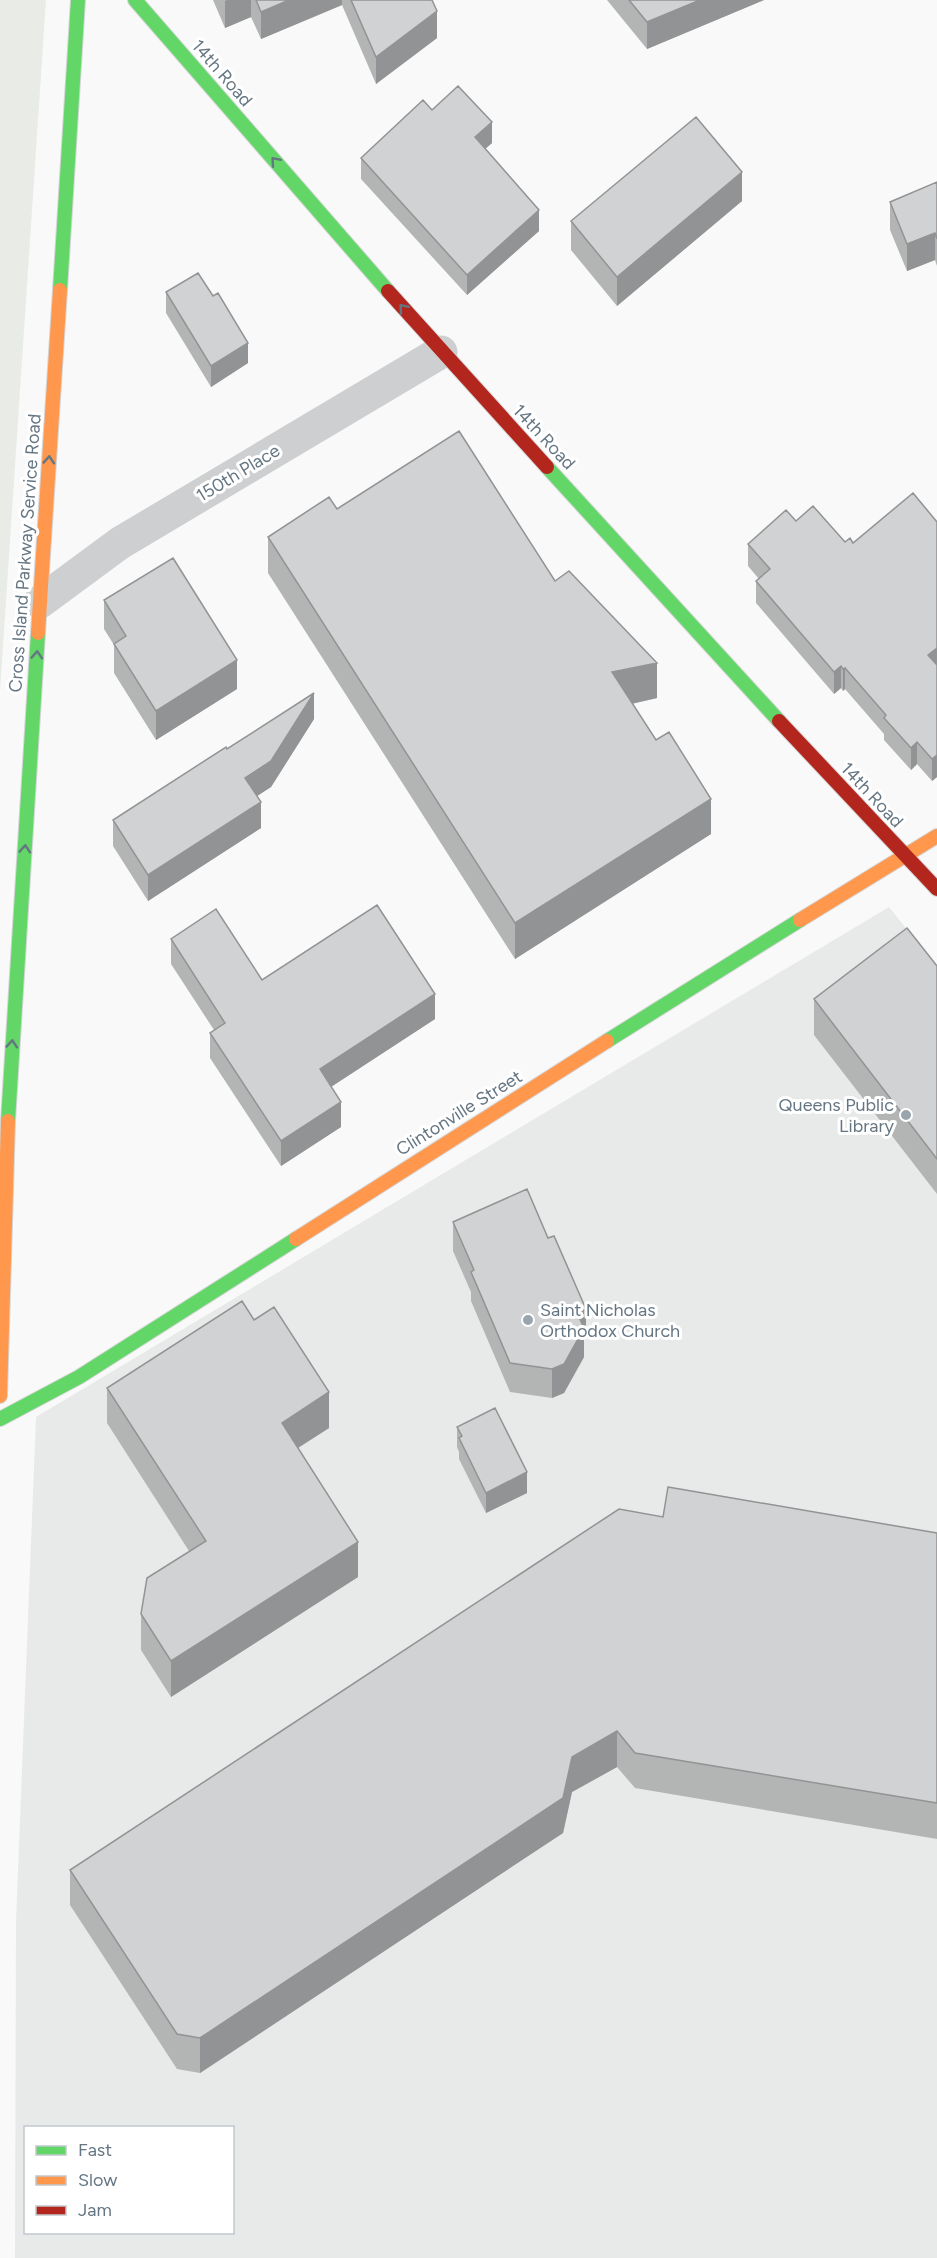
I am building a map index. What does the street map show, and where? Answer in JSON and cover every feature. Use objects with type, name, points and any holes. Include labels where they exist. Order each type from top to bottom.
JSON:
[{"type":"street","name":"Cross Island Parkway Service Road","points":[[0,1396],[9,1102],[78,0]]},
{"type":"street","name":"14th Road","points":[[135,0],[441,352],[937,889]]},
{"type":"street","name":"150th Place","points":[[40,602],[120,543],[441,352]]},
{"type":"street","name":"Clintonville Street","points":[[0,1419],[79,1377],[679,995],[937,836]]},
{"type":"shaded area","points":[[0,0],[46,0],[0,691]]},
{"type":"shaded area","points":[[889,907],[937,967],[937,2258],[15,2258],[16,1921],[36,1417]]},
{"type":"building","points":[[256,0],[289,0],[261,12]]},
{"type":"building","points":[[351,0],[432,0],[437,11],[376,57]]},
{"type":"building","points":[[629,0],[700,0],[647,22]]},
{"type":"building","points":[[458,86],[492,122],[475,137],[539,210],[467,275],[361,158],[423,100],[432,110]]},
{"type":"building","points":[[696,117],[742,172],[617,277],[571,221]]},
{"type":"building","points":[[937,182],[937,239],[935,233],[907,244],[890,202]]},
{"type":"building","points":[[198,273],[213,296],[218,293],[248,343],[211,366],[166,292]]},
{"type":"building","points":[[459,431],[555,581],[569,571],[657,663],[612,672],[656,740],[669,732],[711,799],[515,923],[268,537],[329,497],[337,509]]},
{"type":"building","points":[[913,493],[937,522],[937,648],[928,655],[937,665],[937,755],[932,759],[917,742],[911,748],[845,668],[841,666],[834,672],[756,581],[770,569],[748,544],[786,510],[796,521],[813,506],[845,542],[850,538],[853,543]]},
{"type":"building","points":[[173,558],[237,660],[156,711],[114,644],[126,636],[104,600]]},
{"type":"building","points":[[314,693],[271,761],[245,778],[261,802],[148,875],[113,820]]},
{"type":"building","points":[[377,905],[435,994],[320,1069],[341,1102],[281,1141],[210,1033],[225,1023],[171,939],[216,909],[262,980]]},
{"type":"building","name":"Queens Public Library","points":[[907,928],[937,966],[937,1159],[814,999]]},
{"type":"building","name":"Saint Nicholas Orthodox Church","points":[[527,1189],[548,1238],[554,1236],[586,1309],[577,1313],[584,1328],[564,1364],[552,1369],[510,1363],[471,1272],[474,1270],[453,1222]]},
{"type":"building","points":[[242,1301],[254,1320],[274,1307],[329,1392],[282,1423],[358,1542],[171,1661],[141,1614],[147,1578],[206,1541],[107,1388]]},
{"type":"building","points":[[495,1408],[527,1472],[486,1493],[459,1438],[462,1436],[457,1427]]},
{"type":"building","points":[[668,1487],[937,1533],[937,1803],[635,1753],[617,1731],[572,1757],[563,1798],[200,2038],[177,2034],[70,1870],[619,1509],[663,1517]]},
{"type":"traffic: fast","points":[[60,290],[78,0]]},
{"type":"traffic: fast","points":[[135,0],[388,291]]},
{"type":"traffic: fast","points":[[547,467],[779,721]]},
{"type":"traffic: fast","points":[[8,1121],[38,633]]},
{"type":"traffic: fast","points":[[607,1041],[800,920]]},
{"type":"traffic: fast","points":[[0,1419],[79,1377],[296,1239]]},
{"type":"traffic: slow","points":[[38,633],[60,290]]},
{"type":"traffic: slow","points":[[800,920],[937,836]]},
{"type":"traffic: slow","points":[[296,1239],[607,1041]]},
{"type":"traffic: slow","points":[[0,1396],[8,1121]]},
{"type":"traffic: jam","points":[[388,291],[547,467]]},
{"type":"traffic: jam","points":[[779,721],[937,889]]},
{"type":"place","name":"Queens Public Library","points":[[906,1115]]},
{"type":"place","name":"Saint Nicholas Orthodox Church","points":[[528,1320]]}]
